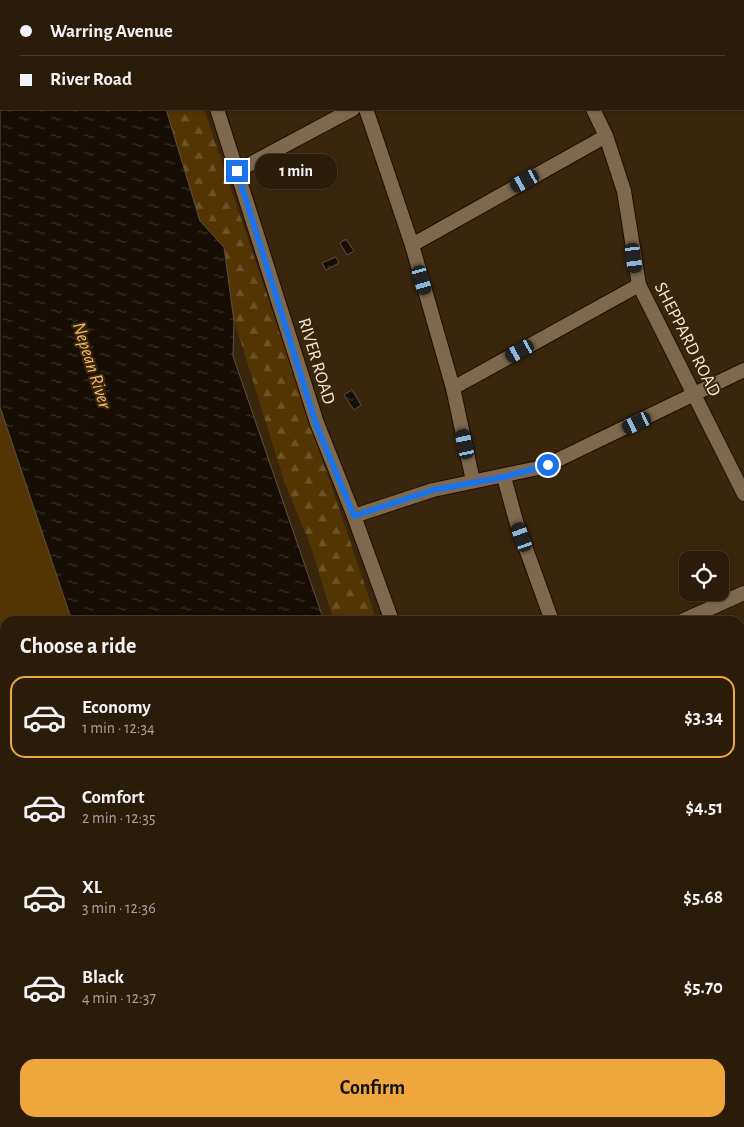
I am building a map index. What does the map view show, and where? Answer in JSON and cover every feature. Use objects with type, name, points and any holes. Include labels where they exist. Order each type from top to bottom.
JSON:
[{"type":"street","name":"RIVER ROAD","points":[[217,110],[316,424],[354,516],[390,616]]},
{"type":"street","points":[[237,171],[351,110]]},
{"type":"street","points":[[366,110],[412,244],[453,388],[473,481]]},
{"type":"street","name":"SHEPPARD ROAD","points":[[593,110],[606,136],[624,191],[639,285],[696,395],[744,494]]},
{"type":"street","points":[[412,244],[606,136]]},
{"type":"street","points":[[453,388],[639,285]]},
{"type":"street","points":[[354,516],[427,491],[473,481],[504,477],[543,467],[696,395],[744,370]]},
{"type":"street","points":[[504,477],[516,520],[550,616]]},
{"type":"street","points":[[693,616],[744,593]]},
{"type":"green space","points":[[163,110],[204,110],[375,616],[332,616],[310,544],[284,481],[227,297],[195,215]]},
{"type":"green space","points":[[0,407],[70,616],[0,616]]},
{"type":"water","name":"Nepean River","points":[[0,110],[166,110],[200,221],[224,247],[234,321],[233,356],[322,616],[70,616],[0,407]]},
{"type":"water","points":[[295,160],[302,171],[295,175],[289,163]]},
{"type":"water","points":[[346,239],[354,251],[347,255],[340,243]]},
{"type":"water","points":[[336,257],[339,263],[326,270],[322,263]]},
{"type":"water","points":[[352,390],[361,405],[354,410],[344,395]]},
{"type":"route","points":[[237,171],[316,424],[354,516],[421,493],[473,481],[504,477],[548,465]]}]
